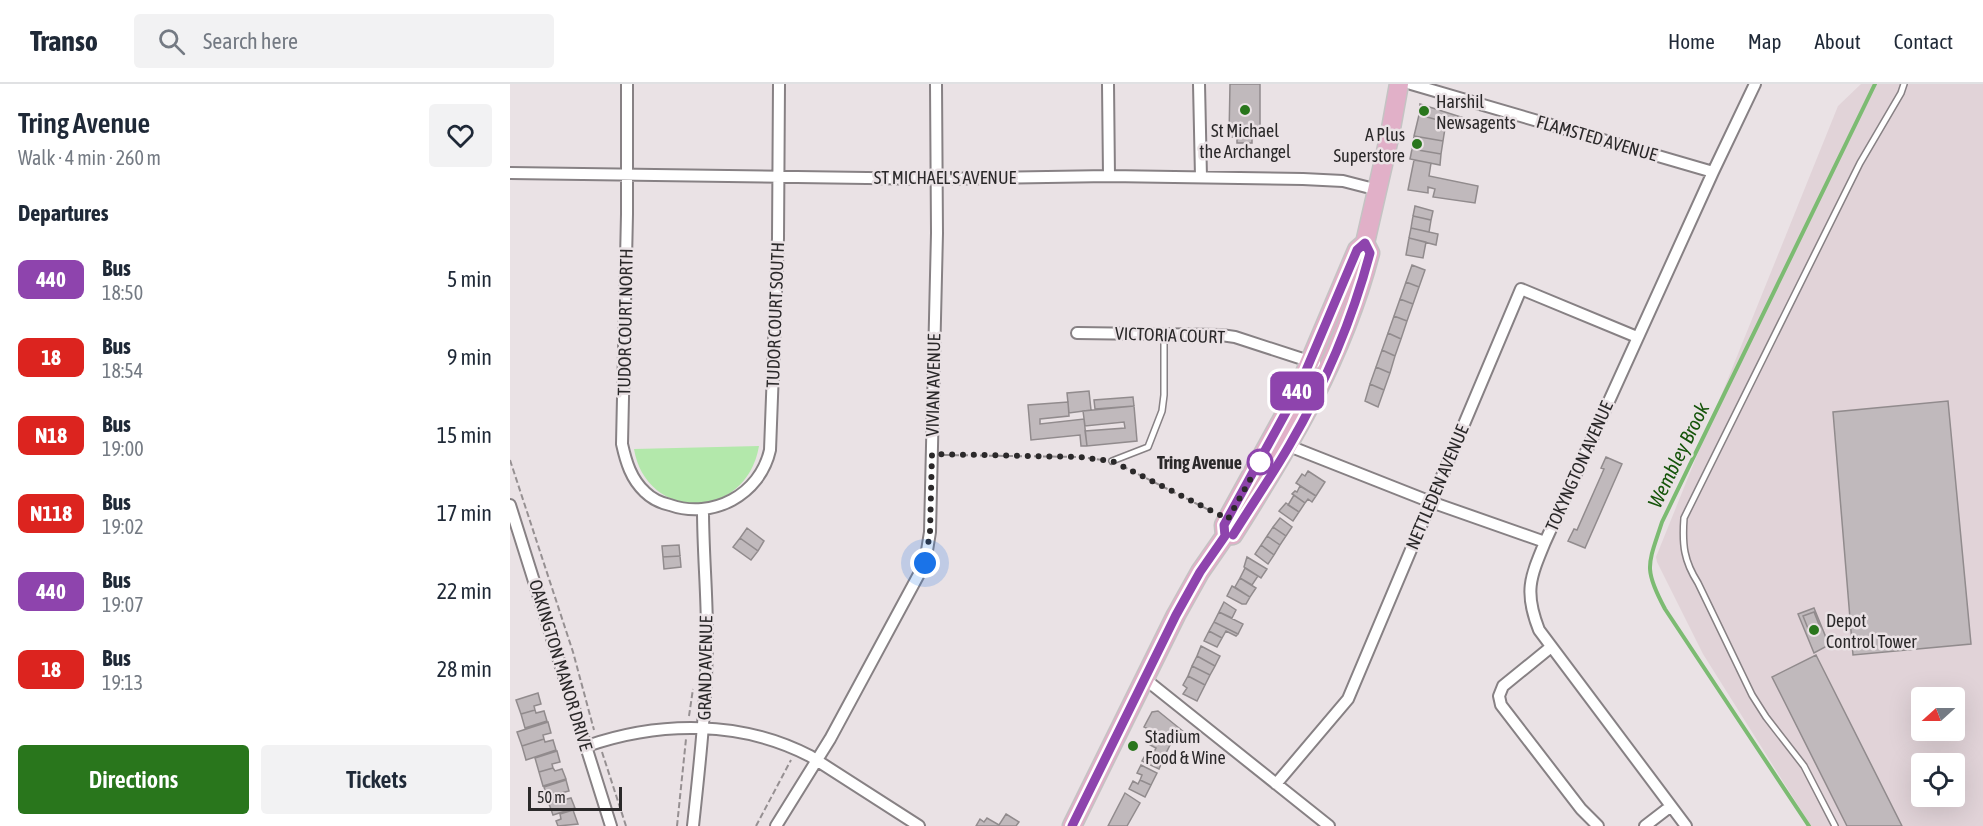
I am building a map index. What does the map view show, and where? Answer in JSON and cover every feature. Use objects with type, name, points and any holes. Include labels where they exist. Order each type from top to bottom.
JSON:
[{"type":"main road","points":[[1281,443],[1357,250],[1365,243],[1399,84]]},
{"type":"main road","points":[[1072,826],[1176,615],[1200,572],[1226,528],[1233,535],[1281,443],[1329,368],[1360,291],[1370,253],[1365,243]]},
{"type":"street","name":"TUDOR COURT NORTH","points":[[627,84],[628,175],[622,444],[627,466],[647,495],[680,509],[703,510]]},
{"type":"street","name":"TUDOR COURT SOUTH","points":[[703,510],[737,498],[762,473],[767,463],[772,429],[779,84]]},
{"type":"street","name":"VIVIAN AVENUE","points":[[777,826],[817,761],[925,563],[930,532],[932,454],[937,179],[936,84]]},
{"type":"street","points":[[1108,84],[1109,176]]},
{"type":"street","points":[[1199,84],[1201,177]]},
{"type":"street","name":"FLAMSTED AVENUE","points":[[1411,84],[1713,172]]},
{"type":"street","name":"TOKYNGTON AVENUE","points":[[1686,826],[1539,630],[1530,602],[1530,590],[1534,570],[1545,542],[1637,337],[1755,84]]},
{"type":"street","name":"ST MICHAEL'S AVENUE","points":[[510,173],[937,179],[1201,177],[1343,181],[1378,190]]},
{"type":"street","name":"NETTLEDEN AVENUE","points":[[1276,783],[1348,699],[1521,289],[1637,337]]},
{"type":"street","name":"VICTORIA COURT","points":[[1077,333],[1221,335],[1235,337],[1329,368]]},
{"type":"street","points":[[1281,443],[1431,502],[1545,542]]},
{"type":"street","name":"OAKINGTON MANOR DRIVE","points":[[510,506],[592,744],[611,826]]},
{"type":"street","name":"GRAND AVENUE","points":[[693,826],[704,728],[707,633],[703,510]]},
{"type":"street","points":[[1551,647],[1503,686],[1499,696],[1501,705],[1581,809],[1598,826]]},
{"type":"street","points":[[1145,679],[1329,826]]},
{"type":"street","points":[[592,744],[638,732],[687,726],[759,737],[797,750],[817,761],[919,826]]},
{"type":"street","points":[[1645,826],[1671,806]]},
{"type":"lane","points":[[1835,826],[1804,766],[1752,695],[1688,567],[1683,546],[1684,518],[1860,163],[1904,84]]},
{"type":"lane","points":[[1112,461],[1148,447],[1162,411],[1164,334]]},
{"type":"path","points":[[932,454],[1079,457],[1112,461],[1226,528]]},
{"type":"path","points":[[510,460],[573,652],[592,744],[606,762],[626,826]]},
{"type":"path","points":[[677,826],[693,685]]},
{"type":"path","points":[[756,826],[797,750]]},
{"type":"shaded area","points":[[1861,84],[1983,84],[1983,826],[1811,826],[1703,654],[1656,557],[1838,106]]},
{"type":"green space","points":[[759,446],[750,471],[736,489],[717,500],[696,503],[675,500],[657,490],[642,473],[634,449]]},
{"type":"building","name":"St Michael the Archangel","points":[[1230,84],[1260,84],[1260,135],[1252,135],[1252,143],[1237,143],[1237,137],[1229,137]]},
{"type":"building","points":[[1420,104],[1464,118],[1462,124],[1453,122],[1453,124],[1419,115]]},
{"type":"building","points":[[1419,115],[1446,122],[1443,141],[1414,136]]},
{"type":"building","points":[[1414,136],[1443,141],[1441,154],[1412,149]]},
{"type":"building","points":[[1412,149],[1441,154],[1440,165],[1410,159]]},
{"type":"building","points":[[1414,160],[1431,163],[1429,176],[1478,186],[1475,203],[1433,197],[1435,189],[1428,187],[1428,193],[1408,190]]},
{"type":"building","points":[[1415,206],[1433,211],[1431,220],[1413,216]]},
{"type":"building","points":[[1413,216],[1431,220],[1429,232],[1411,228]]},
{"type":"building","points":[[1411,228],[1438,234],[1436,245],[1409,238]]},
{"type":"building","points":[[1409,238],[1426,242],[1423,258],[1406,255]]},
{"type":"building","points":[[1412,265],[1425,270],[1419,287],[1406,282]]},
{"type":"building","points":[[1406,282],[1419,287],[1413,304],[1400,299]]},
{"type":"building","points":[[1400,299],[1413,304],[1407,321],[1394,316]]},
{"type":"building","points":[[1394,316],[1407,321],[1401,339],[1388,333]]},
{"type":"building","points":[[1388,333],[1401,339],[1395,356],[1382,350]]},
{"type":"building","points":[[1382,350],[1395,356],[1390,373],[1376,367]]},
{"type":"building","points":[[1376,367],[1390,373],[1384,390],[1370,384]]},
{"type":"building","points":[[1370,384],[1384,390],[1378,407],[1365,401]]},
{"type":"building","points":[[1089,391],[1091,410],[1069,413],[1067,393]]},
{"type":"building","points":[[1133,397],[1134,406],[1095,409],[1094,400]]},
{"type":"building","points":[[1948,401],[1971,644],[1853,655],[1833,412]]},
{"type":"building","points":[[1068,402],[1069,416],[1040,419],[1040,424],[1084,419],[1087,446],[1081,446],[1080,435],[1031,440],[1028,405]]},
{"type":"building","points":[[1134,406],[1137,441],[1087,446],[1085,431],[1125,428],[1124,422],[1085,426],[1083,411]]},
{"type":"building","points":[[1606,457],[1622,464],[1585,548],[1568,541],[1574,529],[1577,530],[1604,469],[1601,468]]},
{"type":"building","points":[[1308,471],[1325,482],[1316,496],[1296,483],[1302,474],[1305,476]]},
{"type":"building","points":[[1300,486],[1316,496],[1312,502],[1308,499],[1305,503],[1292,494],[1297,492]]},
{"type":"building","points":[[1294,495],[1305,503],[1299,512],[1288,505]]},
{"type":"building","points":[[1286,503],[1299,512],[1293,521],[1279,511]]},
{"type":"building","points":[[1280,518],[1292,527],[1286,536],[1273,527]]},
{"type":"building","points":[[1273,527],[1286,536],[1280,545],[1267,536]]},
{"type":"building","points":[[747,528],[764,541],[758,551],[740,538]]},
{"type":"building","points":[[1267,536],[1280,545],[1274,555],[1261,545]]},
{"type":"building","points":[[740,538],[758,551],[751,560],[733,547]]},
{"type":"building","points":[[679,545],[680,556],[663,557],[662,546]]},
{"type":"building","points":[[1261,545],[1274,555],[1268,564],[1255,554]]},
{"type":"building","points":[[680,556],[681,567],[664,569],[663,557]]},
{"type":"building","points":[[1247,557],[1267,569],[1261,578],[1244,567]]},
{"type":"building","points":[[1245,568],[1258,576],[1252,585],[1240,578]]},
{"type":"building","points":[[1240,578],[1256,588],[1250,597],[1235,587]]},
{"type":"building","points":[[1232,586],[1250,597],[1246,604],[1227,596]]},
{"type":"building","points":[[1224,602],[1236,610],[1232,618],[1219,612]]},
{"type":"building","name":"Depot Control Tower","points":[[1814,608],[1829,645],[1814,653],[1798,614]]},
{"type":"building","points":[[1219,612],[1243,624],[1238,634],[1214,622]]},
{"type":"building","points":[[1814,612],[1820,627],[1809,631],[1803,616]]},
{"type":"building","points":[[1214,622],[1238,634],[1236,636],[1226,631],[1222,638],[1209,631]]},
{"type":"building","points":[[1209,631],[1222,638],[1217,647],[1204,641]]},
{"type":"building","points":[[1201,646],[1220,656],[1215,666],[1197,656]]},
{"type":"building","points":[[1816,655],[1902,826],[1847,826],[1772,677]]},
{"type":"building","points":[[1197,656],[1215,666],[1210,675],[1192,666]]},
{"type":"building","points":[[1192,666],[1210,675],[1205,685],[1188,676]]},
{"type":"building","points":[[1188,676],[1205,685],[1197,701],[1183,694],[1187,688],[1183,685]]},
{"type":"building","points":[[538,693],[541,704],[534,706],[535,710],[521,714],[516,700]]},
{"type":"building","points":[[535,710],[536,713],[544,711],[547,721],[525,728],[521,714]]},
{"type":"building","points":[[1158,711],[1184,732],[1179,738],[1174,734],[1170,740],[1144,727],[1152,712]]},
{"type":"building","points":[[548,722],[551,733],[543,735],[544,739],[522,746],[517,732]]},
{"type":"building","points":[[1154,737],[1170,745],[1164,757],[1154,752],[1156,748],[1150,745]]},
{"type":"building","points":[[544,739],[545,742],[553,740],[556,750],[526,760],[522,746]]},
{"type":"building","points":[[557,751],[560,762],[552,764],[553,768],[539,772],[535,758]]},
{"type":"building","points":[[1154,752],[1164,757],[1159,769],[1142,761],[1146,754],[1151,756]]},
{"type":"building","points":[[1141,765],[1157,773],[1151,785],[1140,780],[1142,775],[1137,773]]},
{"type":"building","points":[[553,768],[555,771],[562,769],[566,779],[543,786],[539,772]]},
{"type":"building","points":[[566,780],[569,791],[561,793],[563,797],[548,801],[544,787]]},
{"type":"building","points":[[1140,780],[1151,785],[1145,797],[1129,789],[1133,781],[1138,784]]},
{"type":"building","points":[[1125,793],[1140,803],[1127,826],[1108,826]]},
{"type":"building","points":[[563,797],[563,800],[571,798],[575,808],[553,815],[548,801]]},
{"type":"building","points":[[573,810],[578,824],[558,826],[556,821],[561,819],[560,814]]},
{"type":"building","points":[[1006,814],[1019,822],[1016,826],[976,826],[980,819],[984,822],[987,818],[999,825]]},
{"type":"waterway","name":"Wembley Brook","points":[[1809,826],[1665,609],[1653,584],[1650,566],[1653,548],[1662,522],[1875,84]]},
{"type":"bus line","name":"440","points":[[1072,826],[1176,615],[1200,572],[1225,536],[1224,525],[1296,394],[1357,250],[1365,243],[1370,253],[1360,291],[1329,368],[1289,447],[1233,535]]},
{"type":"place","name":"St Michael the Archangel","points":[[1245,110]]},
{"type":"place","name":"Harshil Newsagents","points":[[1424,111]]},
{"type":"place","name":"A Plus Superstore","points":[[1417,144]]},
{"type":"place","name":"Tring Avenue","points":[[1260,462]]},
{"type":"place","name":"Depot Control Tower","points":[[1814,630]]},
{"type":"place","name":"Stadium Food & Wine","points":[[1133,746]]},
{"type":"route","points":[[925,563],[930,532],[932,454],[1079,457],[1112,461],[1228,519],[1260,462]]}]
